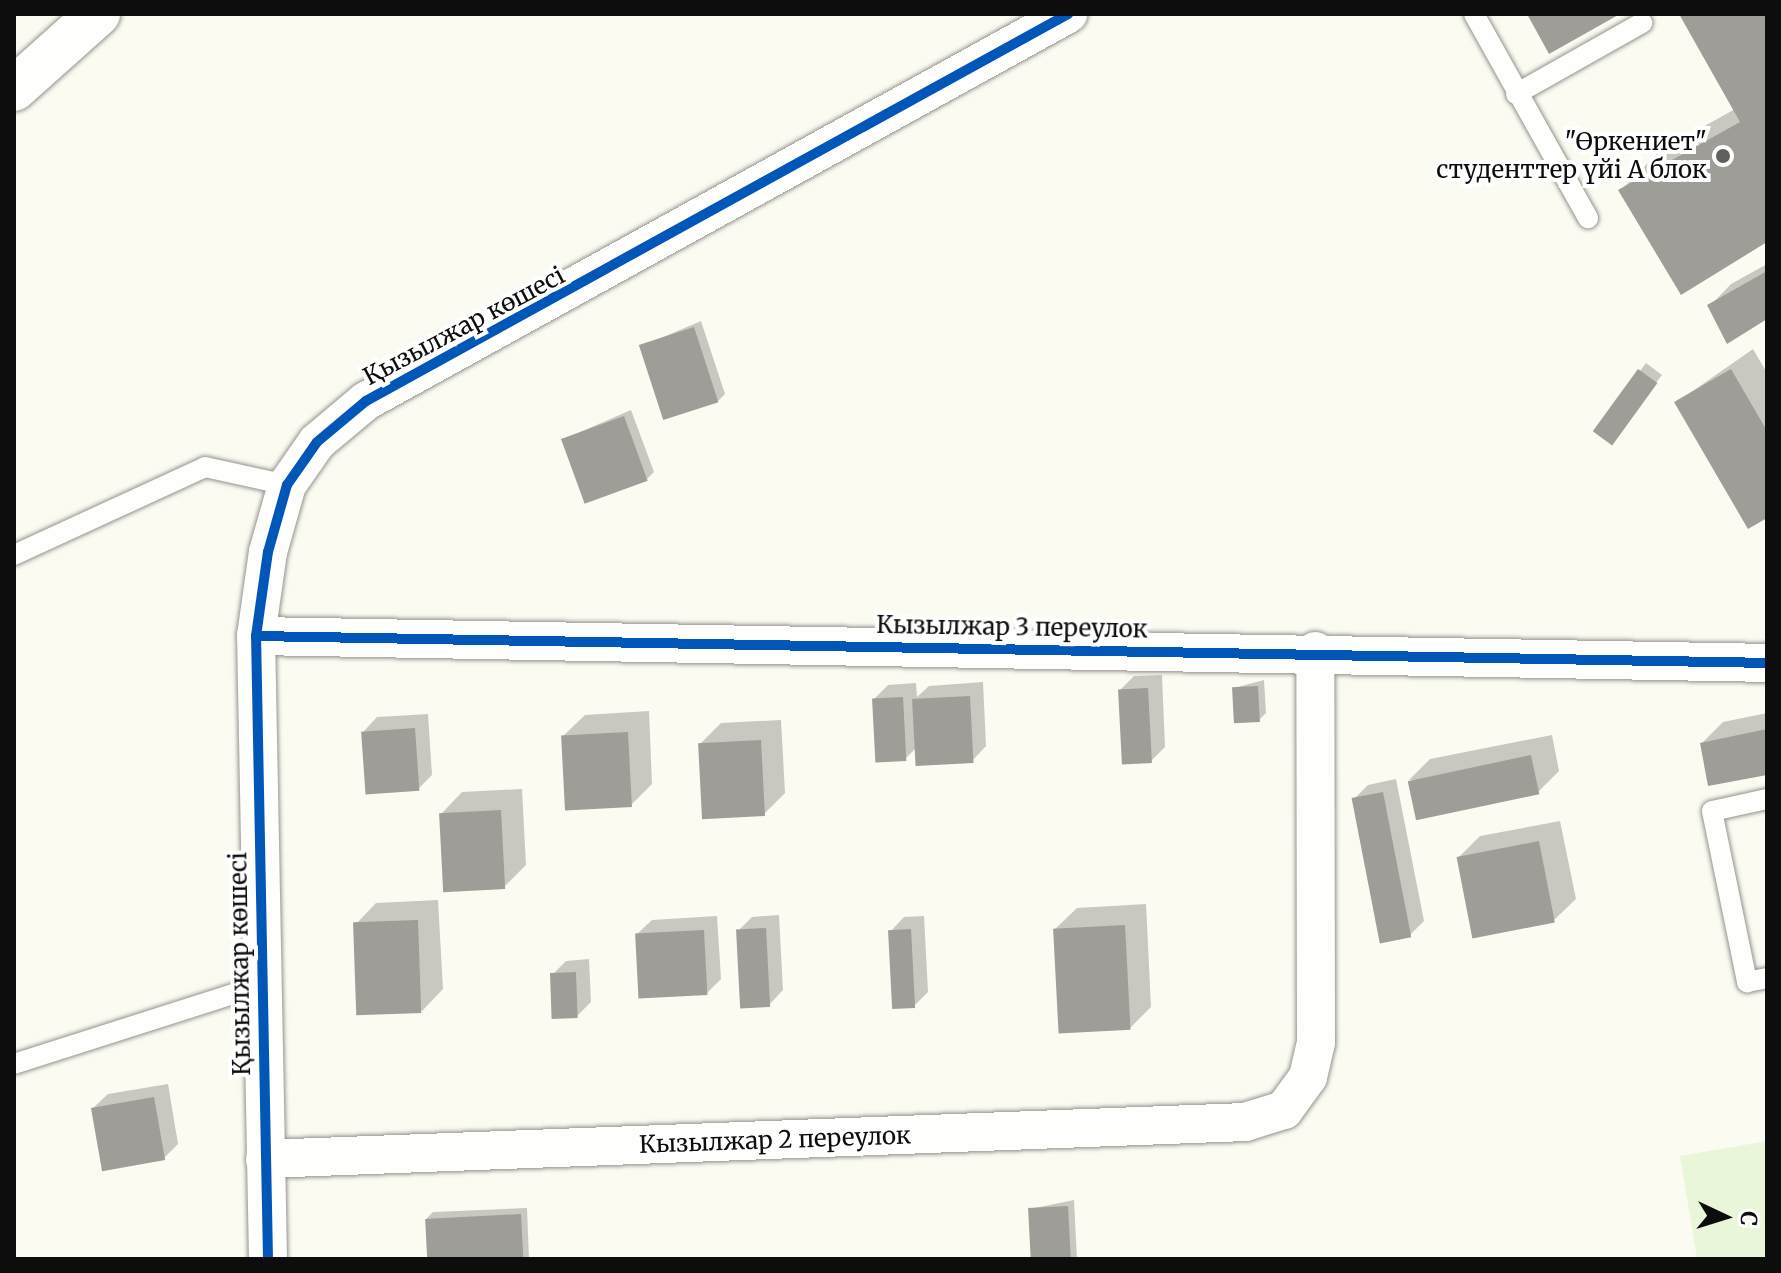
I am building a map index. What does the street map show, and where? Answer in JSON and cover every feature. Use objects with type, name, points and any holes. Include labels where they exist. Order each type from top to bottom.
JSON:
[{"type":"street","points":[[14,89],[98,14]]},
{"type":"street","name":"Қызылжар көшесі","points":[[268,1259],[259,986],[256,636],[268,552],[287,485],[317,442],[366,401],[1068,14]]},
{"type":"street","name":"Кызылжар 3 переулок","points":[[256,636],[1315,651],[1767,663]]},
{"type":"street","name":"Кызылжар 2 переулок","points":[[265,1159],[1245,1122],[1284,1110],[1308,1077],[1316,1043],[1315,651]]},
{"type":"lane","points":[[1474,14],[1588,218]]},
{"type":"lane","points":[[1516,94],[1642,23]]},
{"type":"lane","points":[[14,555],[205,467],[287,485]]},
{"type":"lane","points":[[1767,799],[1712,811],[1747,982],[1767,978]]},
{"type":"lane","points":[[14,1064],[259,986]]},
{"type":"green space","points":[[1767,1141],[1767,1259],[1697,1259],[1680,1156]]},
{"type":"building","points":[[1527,14],[1620,14],[1549,54]]},
{"type":"building","name":"\"Өркениет\" студенттер үйі А блок","points":[[1679,14],[1767,14],[1767,242],[1681,295],[1618,190],[1740,122]]},
{"type":"building","points":[[1767,271],[1767,319],[1727,344],[1707,305]]},
{"type":"building","points":[[694,327],[718,402],[663,420],[639,345]]},
{"type":"building","points":[[1638,369],[1657,383],[1612,445],[1593,431]]},
{"type":"building","points":[[1731,369],[1767,431],[1767,518],[1748,529],[1674,402]]},
{"type":"building","points":[[624,416],[648,481],[585,504],[561,439]]},
{"type":"building","points":[[1258,686],[1260,722],[1234,723],[1232,687]]},
{"type":"building","points":[[1148,688],[1152,763],[1122,764],[1118,690]]},
{"type":"building","points":[[970,696],[974,763],[916,766],[912,699]]},
{"type":"building","points":[[903,697],[906,761],[875,763],[872,699]]},
{"type":"building","points":[[415,728],[419,791],[366,795],[361,732]]},
{"type":"building","points":[[1767,729],[1767,775],[1708,786],[1700,743]]},
{"type":"building","points":[[628,732],[632,807],[565,810],[561,736]]},
{"type":"building","points":[[761,740],[765,816],[702,819],[698,743]]},
{"type":"building","points":[[1531,755],[1539,794],[1416,820],[1408,781]]},
{"type":"building","points":[[1383,792],[1411,937],[1380,943],[1352,798]]},
{"type":"building","points":[[501,810],[505,889],[443,892],[439,813]]},
{"type":"building","points":[[1539,841],[1555,922],[1472,939],[1457,857]]},
{"type":"building","points":[[418,920],[421,1013],[356,1015],[353,922]]},
{"type":"building","points":[[1125,925],[1130,1030],[1059,1034],[1053,929]]},
{"type":"building","points":[[766,928],[770,1007],[740,1008],[736,930]]},
{"type":"building","points":[[911,929],[915,1008],[892,1009],[888,930]]},
{"type":"building","points":[[704,930],[707,995],[638,999],[635,934]]},
{"type":"building","points":[[576,972],[578,1018],[552,1019],[550,973]]},
{"type":"building","points":[[154,1097],[165,1160],[102,1171],[91,1108]]},
{"type":"building","points":[[1068,1206],[1071,1259],[1031,1259],[1028,1208]]},
{"type":"building","points":[[521,1214],[523,1259],[427,1259],[425,1219]]},
{"type":"cycle path","points":[[268,1259],[256,636],[268,552],[287,485],[317,442],[366,401],[1068,14]]},
{"type":"cycle path","points":[[256,636],[1767,663]]},
{"type":"place","name":"\"Өркениет\" студенттер үйі А блок","points":[[1723,156]]}]
